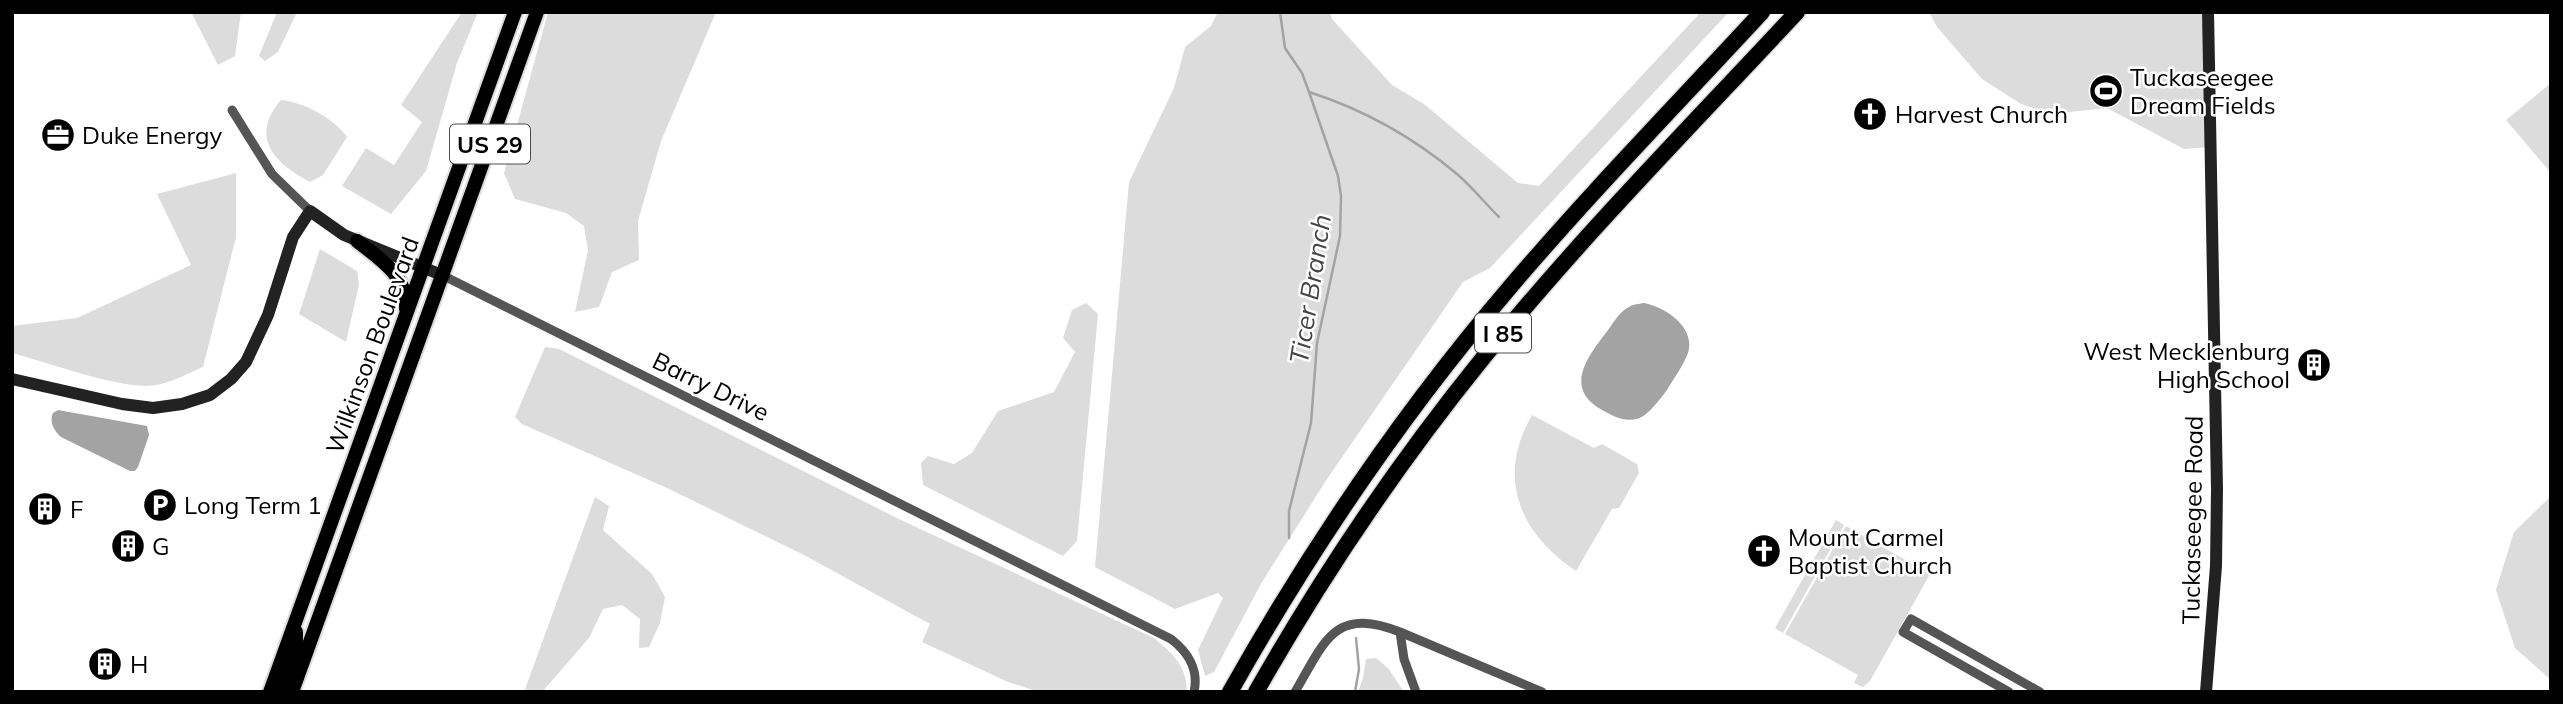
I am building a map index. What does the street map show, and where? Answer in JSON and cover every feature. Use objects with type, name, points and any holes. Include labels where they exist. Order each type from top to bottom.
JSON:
[{"type":"highway","name":"I 85","points":[[1230,692],[1290,588],[1348,500],[1445,367],[1553,237],[1762,12]]},
{"type":"highway","name":"I 85","points":[[1256,692],[1353,534],[1483,357],[1584,241],[1797,12]]},
{"type":"main road","name":"Wilkinson Boulevard","points":[[270,692],[515,12]]},
{"type":"main road","name":"Wilkinson Boulevard","points":[[292,692],[537,12]]},
{"type":"main road","points":[[357,240],[398,277],[407,300],[405,318]]},
{"type":"main road","points":[[281,692],[296,651],[297,637],[294,628]]},
{"type":"street","name":"Tuckaseegee Road","points":[[2206,692],[2216,566],[2217,489],[2208,12]]},
{"type":"street","name":"Barry Drive","points":[[232,110],[272,174],[310,211],[344,234],[443,276],[1142,623],[1178,645],[1189,659],[1195,673],[1194,692]]},
{"type":"street","points":[[12,379],[121,404],[153,408],[182,404],[210,395],[231,379],[246,362],[268,315],[293,237],[310,211]]},
{"type":"street","points":[[2009,692],[1903,632],[1911,619],[2040,692]]},
{"type":"street","points":[[1295,692],[1322,645],[1337,629],[1365,621],[1378,623],[1542,692]]},
{"type":"street","points":[[1400,632],[1405,659],[1416,692]]},
{"type":"shaded area","points":[[191,12],[241,12],[235,56],[218,65]]},
{"type":"shaded area","points":[[277,12],[297,12],[278,52],[265,61],[259,56]]},
{"type":"shaded area","points":[[462,12],[478,12],[457,63],[426,171],[391,214],[342,186],[366,148],[394,165],[422,122],[401,105]]},
{"type":"shaded area","points":[[548,12],[716,12],[661,141],[638,221],[639,260],[612,272],[599,307],[575,312],[588,250],[584,226],[566,213],[515,199],[504,173]]},
{"type":"shaded area","points":[[1218,12],[1330,12],[1332,19],[1392,85],[1424,104],[1518,183],[1539,186],[1701,12],[1729,12],[1490,268],[1463,282],[1327,479],[1262,582],[1214,672],[1205,676],[1198,650],[1223,598],[1218,593],[1175,609],[1095,567],[1129,182],[1174,88],[1185,47],[1211,26]]},
{"type":"shaded area","name":"Tuckaseegee Dream Fields","points":[[1929,12],[2209,12],[2210,147],[2184,149],[2107,108],[2051,114],[2021,104],[1982,79],[1937,27]]},
{"type":"shaded area","points":[[2551,83],[2551,173],[2506,120]]},
{"type":"shaded area","points":[[281,100],[317,112],[334,123],[347,137],[323,175],[310,182],[286,166],[270,148],[267,126]]},
{"type":"shaded area","points":[[236,173],[236,237],[203,367],[153,386],[131,385],[12,353],[12,326],[77,318],[191,265],[157,194]]},
{"type":"shaded area","points":[[320,249],[357,271],[359,284],[346,342],[299,314]]},
{"type":"shaded area","points":[[1086,303],[1098,314],[1077,541],[1063,556],[923,485],[921,463],[928,456],[954,464],[972,453],[998,411],[1054,392],[1075,352],[1063,338],[1072,310]]},
{"type":"shaded area","points":[[1644,303],[1661,309],[1677,320],[1687,335],[1688,353],[1667,390],[1649,411],[1637,419],[1623,419],[1590,401],[1583,392],[1581,382],[1587,360],[1620,314],[1631,306]]},
{"type":"shaded area","points":[[545,347],[559,349],[901,520],[1154,638],[1178,661],[1185,675],[1187,692],[1039,692],[1008,682],[922,642],[930,624],[804,555],[667,488],[522,424],[515,417]]},
{"type":"shaded area","points":[[58,410],[147,426],[149,435],[135,471],[61,437],[52,423],[53,413]]},
{"type":"shaded area","points":[[1532,415],[1594,448],[1602,444],[1637,464],[1639,473],[1619,508],[1612,509],[1576,571],[1540,539],[1519,502],[1515,482],[1516,460],[1521,438]]},
{"type":"shaded area","points":[[2551,496],[2551,680],[2515,648],[2496,590],[2514,532]]},
{"type":"shaded area","points":[[595,497],[609,506],[603,530],[652,574],[665,597],[660,623],[649,647],[639,648],[640,619],[622,605],[603,609],[589,638],[542,692],[524,692]]},
{"type":"shaded area","points":[[1836,520],[1844,525],[1783,633],[1775,628]]},
{"type":"shaded area","points":[[1846,526],[1930,574],[1870,681],[1863,687],[1854,683],[1858,675],[1785,634]]},
{"type":"shaded area","points":[[1376,658],[1388,668],[1404,692],[1358,692],[1366,659]]},
{"type":"waterway","name":"Ticer Branch","points":[[1280,12],[1285,48],[1302,73],[1338,176],[1341,196],[1340,236],[1317,343],[1311,423],[1289,511],[1289,538]]},
{"type":"waterway","points":[[1309,92],[1368,116],[1423,148],[1463,179],[1499,217]]},
{"type":"waterway","name":"Ticer Branch","points":[[1355,692],[1359,669],[1356,638]]},
{"type":"place","name":"Tuckaseegee Dream Fields","points":[[2106,91]]},
{"type":"place","name":"Harvest Church","points":[[1870,114]]},
{"type":"place","name":"Duke Energy","points":[[58,135]]},
{"type":"place","name":"West Mecklenburg High School","points":[[2314,365]]},
{"type":"place","name":"Long Term 1","points":[[160,505]]},
{"type":"place","name":"F","points":[[45,509]]},
{"type":"place","name":"G","points":[[128,546]]},
{"type":"place","name":"Mount Carmel Baptist Church","points":[[1764,551]]},
{"type":"place","name":"H","points":[[105,664]]}]
